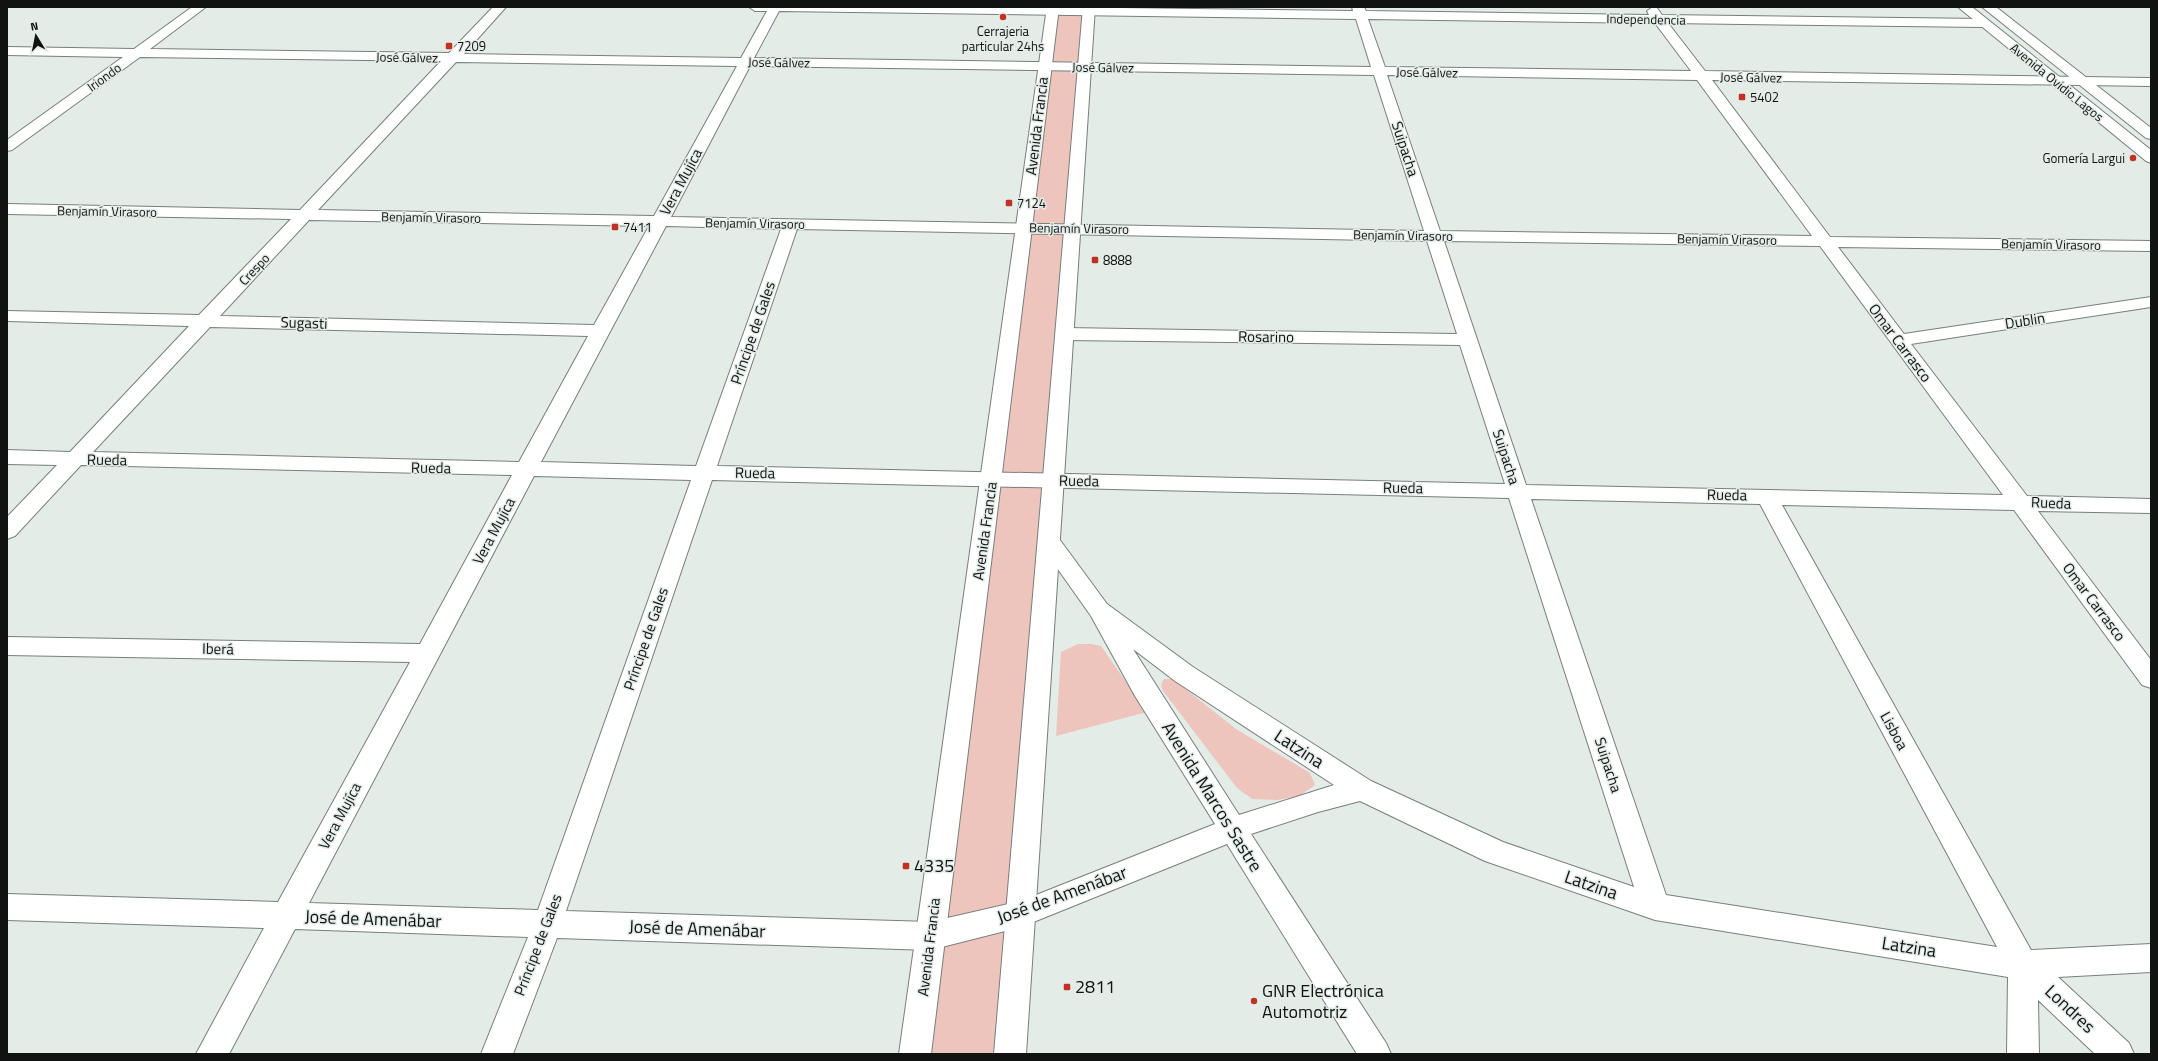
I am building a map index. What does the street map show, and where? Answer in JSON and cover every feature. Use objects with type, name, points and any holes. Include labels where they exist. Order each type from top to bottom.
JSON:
[{"type":"street","name":"Iriondo","points":[[7,147],[200,7]]},
{"type":"street","name":"Crespo","points":[[7,531],[500,7]]},
{"type":"street","name":"Independencia","points":[[755,7],[1359,11],[1658,19],[1984,23]]},
{"type":"street","name":"Vera Mujíca","points":[[212,1054],[775,7]]},
{"type":"street","name":"Omar Carrasco","points":[[1649,7],[2151,678]]},
{"type":"street","name":"Avenida Ovidio Lagos","points":[[1964,7],[2151,158]]},
{"type":"street","name":"Avenida Ovidio Lagos","points":[[1988,7],[2151,134]]},
{"type":"street","name":"Avenida Francia","points":[[915,1054],[992,479],[1052,9]]},
{"type":"street","points":[[1010,1054],[1089,9]]},
{"type":"street","name":"Suipacha","points":[[1359,11],[1655,907]]},
{"type":"street","name":"José Gálvez","points":[[7,51],[2151,82]]},
{"type":"street","name":"Benjamín Virasoro","points":[[7,209],[1024,227],[1433,236],[1824,240],[2151,246]]},
{"type":"street","name":"Príncipe de Gales","points":[[497,1054],[547,925],[791,223]]},
{"type":"street","name":"Dublin","points":[[1898,340],[2151,302]]},
{"type":"street","name":"Sugasti","points":[[7,316],[601,331]]},
{"type":"street","name":"Rosarino","points":[[1065,334],[1468,340]]},
{"type":"street","name":"Rueda","points":[[7,457],[526,470],[705,472],[1766,496],[2151,506]]},
{"type":"street","name":"Lisboa","points":[[1766,496],[2023,965]]},
{"type":"street","name":"Avenida Marcos Sastre","points":[[1049,541],[1099,610],[1144,689],[1375,1054]]},
{"type":"street","name":"Latzina","points":[[1099,610],[1184,674],[1362,789],[1495,852],[1655,907],[2023,965],[2151,958]]},
{"type":"street","name":"Iberá","points":[[7,646],[428,653]]},
{"type":"street","name":"José de Amenábar","points":[[7,907],[930,936],[1020,914],[1233,830],[1326,797],[1362,789]]},
{"type":"street","points":[[2022,1054],[2023,965]]},
{"type":"street","name":"Londres","points":[[2023,965],[2118,1054]]},
{"type":"shaded area","points":[[1053,7],[1089,7],[1010,1054],[915,1054]]},
{"type":"shaded area","points":[[1078,644],[1101,646],[1147,712],[1056,736],[1061,652]]},
{"type":"shaded area","points":[[1164,679],[1173,679],[1236,729],[1310,773],[1315,785],[1299,796],[1277,800],[1252,799],[1237,788],[1163,691],[1161,685]]},
{"type":"place","name":"Cerrajeria particular 24hs","points":[[1003,17]]},
{"type":"place","name":"7209","points":[[449,46]]},
{"type":"place","name":"5402","points":[[1742,97]]},
{"type":"place","name":"Gomería Largui","points":[[2133,158]]},
{"type":"place","name":"7124","points":[[1009,203]]},
{"type":"place","name":"7411","points":[[615,227]]},
{"type":"place","name":"8888","points":[[1095,260]]},
{"type":"place","name":"4335","points":[[906,866]]},
{"type":"place","name":"2811","points":[[1067,987]]},
{"type":"place","name":"GNR Electrónica Automotriz","points":[[1254,1001]]}]
